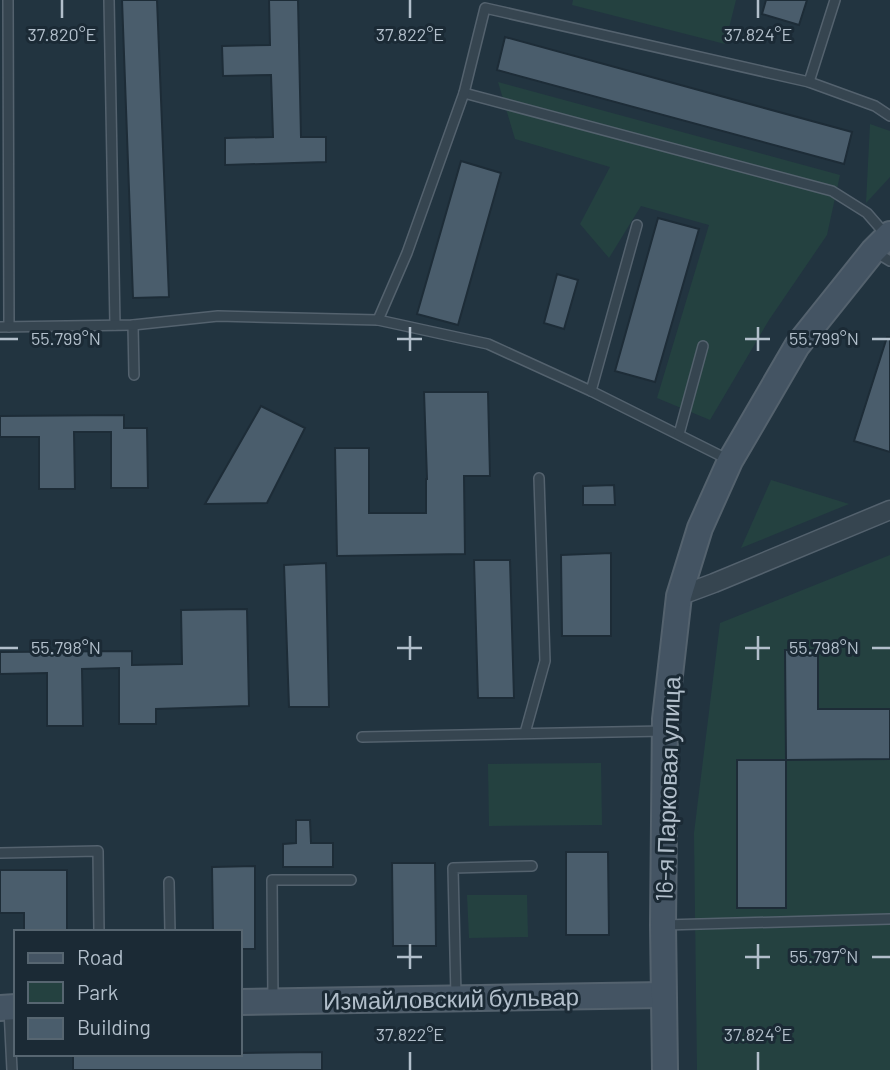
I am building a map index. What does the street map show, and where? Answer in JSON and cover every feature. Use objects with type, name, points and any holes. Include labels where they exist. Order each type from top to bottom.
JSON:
[{"type":"main road","name":"16-я Парковая улица","points":[[665,1070],[665,731],[679,596],[701,528],[730,461],[797,346],[885,245]]},
{"type":"main road","name":"Измайловский бульвар","points":[[242,1002],[663,995]]},
{"type":"street","points":[[679,596],[890,510]]},
{"type":"lane","points":[[8,0],[5,327],[133,326],[218,316],[378,320],[488,344],[592,391],[730,461]]},
{"type":"lane","points":[[108,0],[115,326]]},
{"type":"lane","points":[[809,82],[835,0]]},
{"type":"lane","points":[[378,320],[407,253],[464,93],[485,8],[809,82],[875,106],[890,116]]},
{"type":"lane","points":[[464,93],[832,191],[867,213],[885,245]]},
{"type":"lane","points":[[592,391],[637,225]]},
{"type":"lane","points":[[133,326],[134,375]]},
{"type":"lane","points":[[679,434],[703,346]]},
{"type":"lane","points":[[525,733],[545,661],[539,478]]},
{"type":"lane","points":[[362,737],[665,731]]},
{"type":"lane","points":[[0,853],[98,851],[99,930]]},
{"type":"lane","points":[[456,998],[453,868],[533,866]]},
{"type":"lane","points":[[273,1002],[272,880],[351,880]]},
{"type":"lane","points":[[169,882],[170,930]]},
{"type":"lane","points":[[663,925],[890,919]]},
{"type":"lane","points":[[8,1008],[12,1070]]},
{"type":"green space","points":[[573,0],[736,0],[725,44],[572,5]]},
{"type":"green space","points":[[498,82],[840,175],[827,235],[769,320],[710,420],[657,398],[709,225],[641,206],[609,258],[580,224],[610,167],[515,139]]},
{"type":"green space","points":[[870,124],[890,131],[890,177],[866,203]]},
{"type":"green space","points":[[771,480],[849,504],[741,548]]},
{"type":"green space","points":[[890,555],[890,1070],[697,1070],[694,833],[720,623]]},
{"type":"green space","points":[[601,763],[602,825],[489,826],[488,764]]},
{"type":"green space","points":[[467,895],[527,895],[528,937],[469,938]]},
{"type":"building","points":[[122,0],[157,0],[169,297],[133,298]]},
{"type":"building","points":[[269,0],[298,0],[301,137],[326,137],[326,162],[225,165],[225,138],[273,137],[271,75],[223,76],[222,46],[270,45]]},
{"type":"building","points":[[766,0],[807,0],[799,25],[762,14]]},
{"type":"building","points":[[505,37],[852,132],[844,164],[497,70]]},
{"type":"building","points":[[461,161],[501,173],[458,325],[417,314]]},
{"type":"building","points":[[658,218],[699,229],[655,382],[615,371]]},
{"type":"building","points":[[557,274],[578,280],[564,329],[544,323]]},
{"type":"building","points":[[887,337],[890,337],[890,452],[854,441]]},
{"type":"building","points":[[424,392],[488,392],[490,476],[464,476],[465,554],[337,556],[335,448],[369,448],[369,513],[426,513]]},
{"type":"building","points":[[261,406],[305,428],[267,503],[205,504]]},
{"type":"building","points":[[124,415],[124,428],[147,428],[148,488],[111,488],[111,432],[74,432],[75,489],[39,489],[39,437],[0,437],[0,416]]},
{"type":"building","points":[[614,485],[615,505],[583,505],[583,486]]},
{"type":"building","points":[[611,553],[611,636],[562,636],[561,555]]},
{"type":"building","points":[[474,560],[510,560],[514,698],[478,698]]},
{"type":"building","points":[[326,563],[329,707],[289,707],[284,565]]},
{"type":"building","points":[[247,609],[249,706],[156,709],[156,724],[119,724],[119,668],[82,669],[83,726],[47,726],[47,673],[0,674],[0,652],[132,651],[132,665],[182,664],[181,610]]},
{"type":"building","points":[[785,650],[818,650],[818,709],[890,709],[890,759],[786,760]]},
{"type":"building","points":[[737,760],[786,760],[786,908],[737,908]]},
{"type":"building","points":[[296,820],[310,820],[311,843],[333,843],[333,867],[283,867],[283,844],[296,843]]},
{"type":"building","points":[[566,852],[608,852],[609,935],[566,935]]},
{"type":"building","points":[[392,863],[435,863],[436,946],[393,946]]},
{"type":"building","points":[[255,866],[255,949],[242,949],[242,930],[213,930],[212,867]]},
{"type":"building","points":[[0,870],[67,870],[67,930],[24,930],[24,913],[0,913]]},
{"type":"building","points":[[322,1052],[322,1070],[73,1070],[73,1056],[242,1056],[242,1053]]}]
